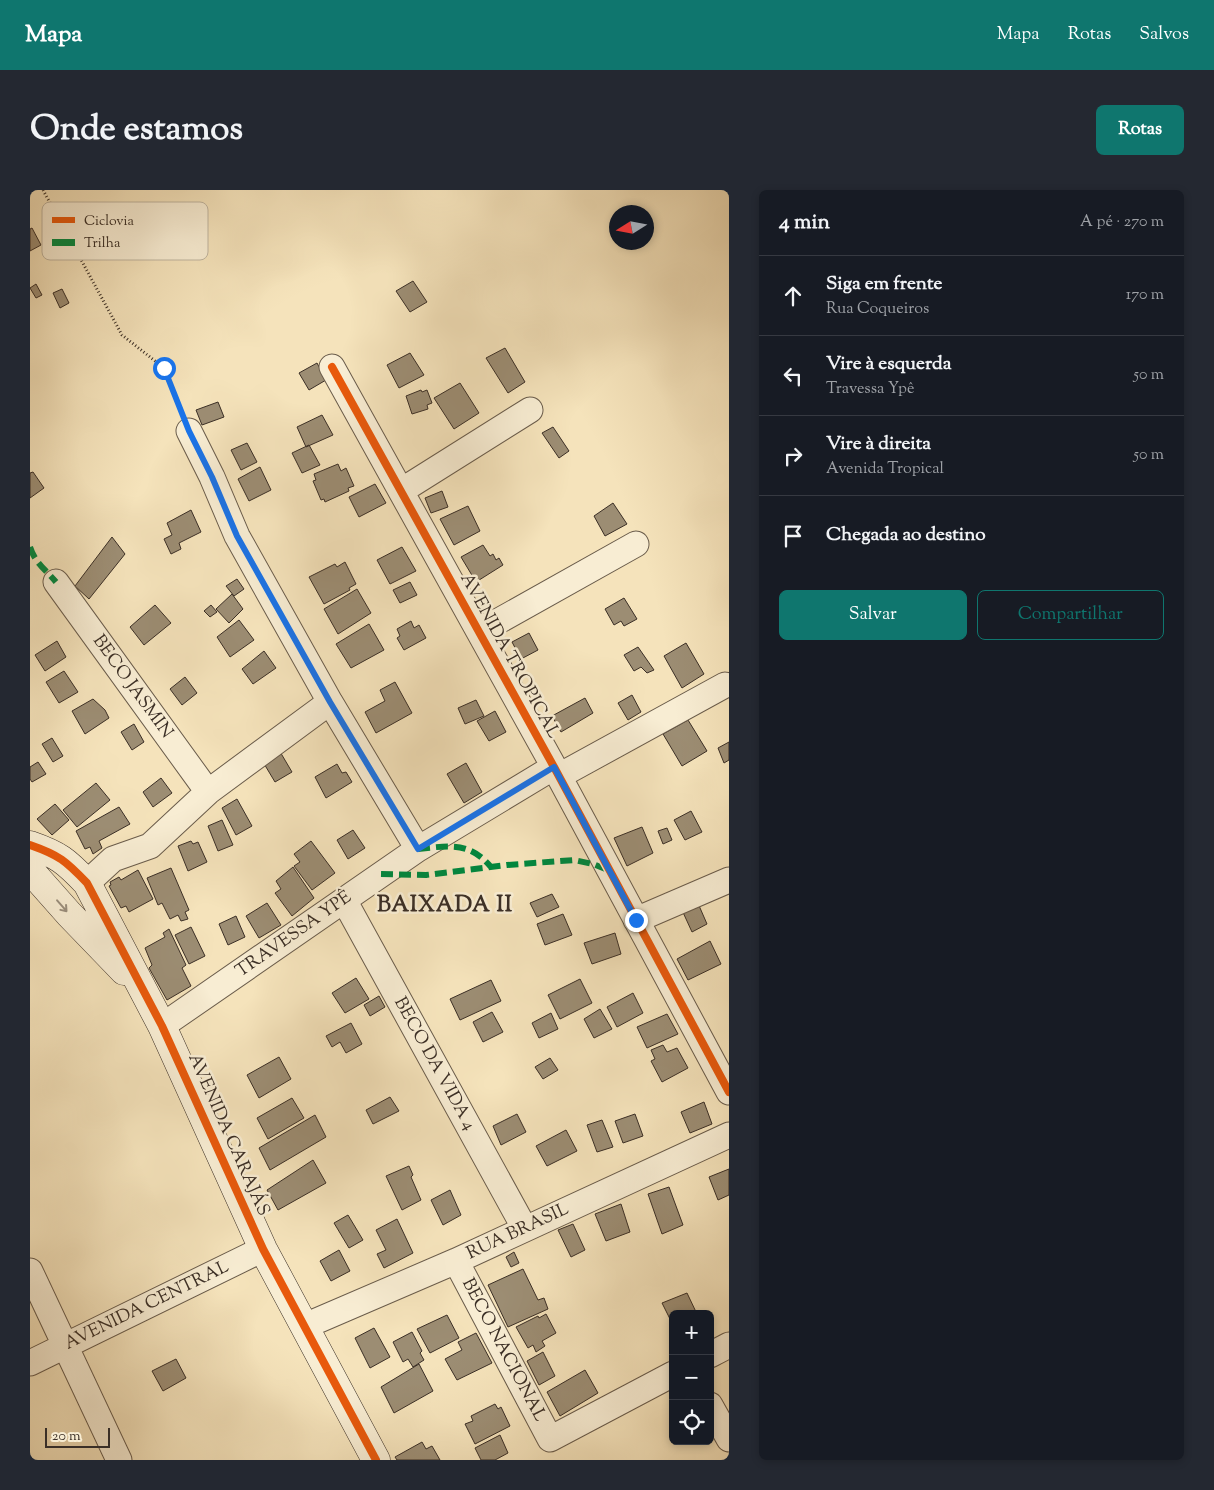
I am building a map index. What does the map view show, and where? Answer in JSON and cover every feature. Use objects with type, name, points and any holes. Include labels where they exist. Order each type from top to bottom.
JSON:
[{"type":"street","name":"AVENIDA TROPICAL","points":[[332,367],[556,772],[729,1092]]},
{"type":"street","points":[[401,492],[530,410]]},
{"type":"street","points":[[189,431],[212,477],[237,536],[330,702],[418,849]]},
{"type":"street","points":[[479,632],[636,544]]},
{"type":"street","name":"BECO JASMIN","points":[[56,582],[208,792]]},
{"type":"street","name":"TRAVESSA YPÊ","points":[[162,1026],[418,849],[556,772],[725,685]]},
{"type":"street","points":[[87,883],[113,859],[150,846],[208,792],[330,702]]},
{"type":"street","name":"AVENIDA CARAJÁS","points":[[30,845],[52,852],[69,864],[87,883],[162,1026],[263,1249],[376,1460]]},
{"type":"street","name":"AVENIDA CARAJÁS","points":[[30,870],[69,914],[146,994]]},
{"type":"street","points":[[636,920],[729,880]]},
{"type":"street","name":"BECO DA VIDA 4","points":[[344,900],[524,1229]]},
{"type":"street","name":"RUA BRASIL","points":[[305,1326],[456,1261],[729,1135]]},
{"type":"street","name":"AVENIDA CENTRAL","points":[[30,1364],[263,1249]]},
{"type":"street","name":"BECO NACIONAL","points":[[456,1261],[550,1439],[669,1376]]},
{"type":"street","points":[[30,1271],[119,1460]]},
{"type":"street","points":[[714,1353],[729,1345]]},
{"type":"street","points":[[714,1412],[729,1439]]},
{"type":"path","points":[[43,190],[50,202]]},
{"type":"path","points":[[81,260],[122,335],[164,368],[189,431]]},
{"type":"building","points":[[32,228],[41,245],[30,251],[30,229]]},
{"type":"building","points":[[413,281],[427,302],[410,312],[396,291]]},
{"type":"building","points":[[36,284],[42,295],[36,298],[30,288]]},
{"type":"building","points":[[62,289],[69,303],[60,308],[53,293]]},
{"type":"building","points":[[505,348],[525,382],[508,393],[486,358]]},
{"type":"building","points":[[410,353],[424,375],[399,388],[387,365]]},
{"type":"building","points":[[317,363],[326,380],[309,390],[299,373]]},
{"type":"building","points":[[460,383],[479,413],[454,429],[434,398]]},
{"type":"building","points":[[421,390],[422,392],[427,390],[432,403],[427,405],[428,409],[412,414],[406,396]]},
{"type":"building","points":[[218,402],[224,417],[202,425],[196,410]]},
{"type":"building","points":[[322,415],[333,435],[306,447],[297,427]]},
{"type":"building","points":[[553,427],[569,451],[559,458],[542,433]]},
{"type":"building","points":[[247,443],[257,462],[241,470],[231,450]]},
{"type":"building","points":[[309,445],[320,465],[302,473],[292,453]]},
{"type":"building","points":[[338,464],[341,471],[346,468],[354,486],[348,488],[349,491],[325,502],[324,499],[321,500],[313,481],[316,480],[314,474]]},
{"type":"building","points":[[260,467],[271,490],[249,501],[238,479]]},
{"type":"building","points":[[33,472],[44,488],[30,498],[30,473]]},
{"type":"building","points":[[375,484],[386,503],[359,517],[349,497]]},
{"type":"building","points":[[442,491],[448,507],[431,513],[425,498]]},
{"type":"building","points":[[613,503],[627,524],[605,536],[594,516]]},
{"type":"building","points":[[468,506],[480,531],[454,545],[440,519]]},
{"type":"building","points":[[191,510],[201,532],[179,543],[181,549],[171,554],[164,539],[172,535],[167,523]]},
{"type":"building","points":[[112,537],[125,554],[89,599],[75,586]]},
{"type":"building","points":[[483,545],[490,556],[493,554],[496,560],[499,558],[503,565],[476,582],[461,557]]},
{"type":"building","points":[[402,547],[416,571],[390,584],[377,560]]},
{"type":"building","points":[[345,562],[356,584],[349,588],[350,590],[324,604],[309,577],[335,564],[337,567]]},
{"type":"building","points":[[237,579],[244,589],[234,596],[226,586]]},
{"type":"building","points":[[410,582],[417,595],[400,603],[393,590]]},
{"type":"building","points":[[357,589],[371,613],[338,634],[324,609]]},
{"type":"building","points":[[232,594],[243,609],[229,623],[216,609]]},
{"type":"building","points":[[624,598],[637,619],[624,626],[621,621],[614,625],[605,609]]},
{"type":"building","points":[[155,605],[171,623],[144,645],[130,627]]},
{"type":"building","points":[[211,605],[217,612],[210,617],[204,611]]},
{"type":"building","points":[[239,620],[254,640],[230,657],[217,637]]},
{"type":"building","points":[[411,621],[414,628],[419,625],[426,638],[404,650],[397,638],[400,636],[397,629]]},
{"type":"building","points":[[369,624],[384,650],[351,668],[336,644]]},
{"type":"building","points":[[529,633],[538,650],[521,659],[512,642]]},
{"type":"building","points":[[57,641],[66,657],[45,671],[35,655]]},
{"type":"building","points":[[686,643],[704,674],[682,688],[664,656]]},
{"type":"building","points":[[638,647],[654,670],[647,673],[641,667],[634,671],[624,655]]},
{"type":"building","points":[[264,651],[276,668],[253,684],[242,669]]},
{"type":"building","points":[[64,671],[78,692],[59,703],[46,682]]},
{"type":"building","points":[[185,677],[197,693],[182,705],[170,689]]},
{"type":"building","points":[[395,682],[412,713],[376,733],[365,712],[385,701],[380,690]]},
{"type":"building","points":[[632,695],[641,712],[628,720],[618,703]]},
{"type":"building","points":[[585,698],[593,713],[561,732],[552,716]]},
{"type":"building","points":[[93,699],[105,710],[109,718],[85,734],[72,711]]},
{"type":"building","points":[[476,700],[484,716],[465,724],[458,708]]},
{"type":"building","points":[[495,711],[506,732],[489,741],[477,721]]},
{"type":"building","points":[[688,720],[707,751],[682,766],[663,734]]},
{"type":"building","points":[[134,724],[144,742],[132,750],[121,732]]},
{"type":"building","points":[[52,738],[63,756],[53,762],[42,744]]},
{"type":"building","points":[[729,742],[729,760],[724,763],[718,748]]},
{"type":"building","points":[[279,750],[292,772],[275,782],[263,762]]},
{"type":"building","points":[[38,762],[46,774],[32,782],[30,779],[30,767]]},
{"type":"building","points":[[466,763],[482,792],[464,803],[447,774]]},
{"type":"building","points":[[337,764],[342,773],[346,772],[352,782],[326,798],[315,777]]},
{"type":"building","points":[[161,778],[172,793],[153,807],[143,792]]},
{"type":"building","points":[[96,783],[110,800],[77,827],[63,810]]},
{"type":"building","points":[[237,799],[252,826],[236,835],[222,808]]},
{"type":"building","points":[[55,804],[69,820],[52,835],[37,819]]},
{"type":"building","points":[[119,807],[130,824],[99,841],[102,848],[93,854],[90,847],[85,849],[76,831]]},
{"type":"building","points":[[691,811],[702,832],[685,840],[674,820]]},
{"type":"building","points":[[222,820],[233,845],[218,851],[208,826]]},
{"type":"building","points":[[642,827],[653,853],[627,866],[614,838]]},
{"type":"building","points":[[667,828],[672,840],[663,844],[658,831]]},
{"type":"building","points":[[353,830],[365,848],[348,859],[337,840]]},
{"type":"building","points":[[191,841],[193,844],[198,842],[207,862],[188,871],[178,846]]},
{"type":"building","points":[[311,841],[335,873],[312,890],[294,866],[300,862],[294,854]]},
{"type":"building","points":[[293,867],[314,898],[292,916],[275,893],[281,889],[276,881]]},
{"type":"building","points":[[171,868],[189,910],[185,912],[188,919],[181,921],[178,915],[170,919],[162,903],[158,905],[147,878]]},
{"type":"building","points":[[138,870],[153,899],[129,912],[126,906],[121,908],[109,886],[111,885],[110,882],[119,877],[121,880]]},
{"type":"building","points":[[552,894],[559,907],[537,917],[530,903]]},
{"type":"building","points":[[697,901],[707,924],[692,932],[681,908]]},
{"type":"building","points":[[267,903],[281,925],[259,938],[246,916]]},
{"type":"building","points":[[563,914],[572,935],[545,945],[537,924]]},
{"type":"building","points":[[236,916],[245,937],[228,945],[219,924]]},
{"type":"building","points":[[191,927],[205,956],[189,964],[175,935]]},
{"type":"building","points":[[169,929],[186,965],[182,968],[191,986],[167,1000],[149,968],[152,965],[145,948],[165,937],[163,933]]},
{"type":"building","points":[[615,933],[621,954],[592,964],[584,943]]},
{"type":"building","points":[[710,941],[721,964],[688,980],[677,959]]},
{"type":"building","points":[[356,978],[369,999],[345,1013],[332,993]]},
{"type":"building","points":[[580,979],[592,1003],[560,1019],[548,995]]},
{"type":"building","points":[[491,980],[501,1001],[460,1020],[450,999]]},
{"type":"building","points":[[633,993],[643,1013],[617,1027],[607,1007]]},
{"type":"building","points":[[379,996],[385,1007],[370,1016],[364,1005]]},
{"type":"building","points":[[600,1009],[612,1029],[594,1038],[584,1019]]},
{"type":"building","points":[[492,1012],[503,1032],[483,1042],[473,1022]]},
{"type":"building","points":[[551,1013],[558,1029],[539,1038],[532,1023]]},
{"type":"building","points":[[667,1014],[678,1034],[647,1048],[637,1027]]},
{"type":"building","points":[[351,1023],[362,1044],[346,1053],[340,1042],[332,1047],[326,1036]]},
{"type":"building","points":[[663,1045],[667,1052],[677,1048],[688,1068],[662,1082],[651,1061],[655,1059],[651,1050]]},
{"type":"building","points":[[279,1057],[291,1079],[259,1098],[247,1075]]},
{"type":"building","points":[[550,1058],[558,1070],[543,1079],[535,1067]]},
{"type":"building","points":[[390,1097],[399,1111],[373,1124],[366,1110]]},
{"type":"building","points":[[292,1098],[304,1118],[268,1139],[257,1118]]},
{"type":"building","points":[[704,1102],[712,1124],[690,1133],[681,1112]]},
{"type":"building","points":[[517,1114],[526,1132],[501,1145],[493,1126]]},
{"type":"building","points":[[635,1114],[643,1136],[623,1143],[615,1121]]},
{"type":"building","points":[[315,1115],[326,1137],[270,1170],[259,1148]]},
{"type":"building","points":[[602,1120],[613,1147],[597,1152],[587,1125]]},
{"type":"building","points":[[566,1130],[577,1151],[547,1166],[536,1146]]},
{"type":"building","points":[[313,1160],[326,1183],[278,1210],[267,1190]]},
{"type":"building","points":[[409,1166],[413,1175],[411,1177],[421,1200],[402,1210],[386,1176]]},
{"type":"building","points":[[729,1169],[729,1195],[718,1200],[709,1177]]},
{"type":"building","points":[[669,1187],[683,1225],[662,1234],[648,1194]]},
{"type":"building","points":[[450,1190],[461,1215],[443,1225],[431,1200]]},
{"type":"building","points":[[621,1204],[630,1232],[606,1241],[595,1214]]},
{"type":"building","points":[[348,1215],[363,1240],[349,1248],[334,1223]]},
{"type":"building","points":[[397,1219],[413,1253],[384,1268],[377,1254],[386,1250],[376,1230]]},
{"type":"building","points":[[573,1224],[585,1250],[571,1257],[558,1230]]},
{"type":"building","points":[[339,1250],[350,1271],[331,1281],[320,1261]]},
{"type":"building","points":[[514,1252],[519,1263],[511,1267],[506,1257]]},
{"type":"building","points":[[523,1269],[538,1300],[544,1298],[548,1309],[508,1327],[488,1285]]},
{"type":"building","points":[[687,1293],[695,1310],[669,1310],[669,1317],[662,1303]]},
{"type":"building","points":[[546,1314],[556,1333],[542,1341],[545,1346],[536,1352],[533,1345],[528,1348],[516,1327]]},
{"type":"building","points":[[447,1315],[459,1338],[430,1353],[417,1329]]},
{"type":"building","points":[[374,1328],[390,1357],[370,1368],[355,1338]]},
{"type":"building","points":[[412,1332],[422,1351],[420,1353],[424,1360],[413,1367],[408,1359],[403,1362],[393,1342]]},
{"type":"building","points":[[476,1333],[492,1363],[457,1380],[445,1359],[462,1350],[458,1342]]},
{"type":"building","points":[[543,1352],[555,1376],[539,1385],[527,1361]]},
{"type":"building","points":[[176,1359],[186,1378],[163,1391],[152,1371]]},
{"type":"building","points":[[419,1364],[433,1391],[394,1413],[381,1387]]},
{"type":"building","points":[[585,1370],[598,1393],[560,1416],[547,1392]]},
{"type":"building","points":[[495,1404],[498,1409],[501,1407],[510,1426],[475,1444],[465,1424],[473,1421],[471,1416]]},
{"type":"building","points":[[500,1435],[508,1453],[495,1460],[481,1460],[475,1448]]},
{"type":"building","points":[[422,1442],[426,1449],[432,1446],[440,1460],[397,1460],[395,1457]]},
{"type":"marked path","points":[[30,547],[38,562],[56,582]]},
{"type":"marked path","points":[[418,849],[458,847],[475,853],[491,867]]},
{"type":"marked path","points":[[381,874],[426,875],[507,865],[574,860],[593,864],[608,870]]},
{"type":"cycle path","points":[[332,367],[554,767],[729,1092]]},
{"type":"cycle path","points":[[30,845],[62,859],[87,883],[162,1026],[263,1249],[376,1460]]},
{"type":"district","name":"BAIXADA II","points":[[445,906]]},
{"type":"route","points":[[164,368],[189,431],[212,477],[237,536],[330,702],[418,849],[554,767],[636,920]]}]
